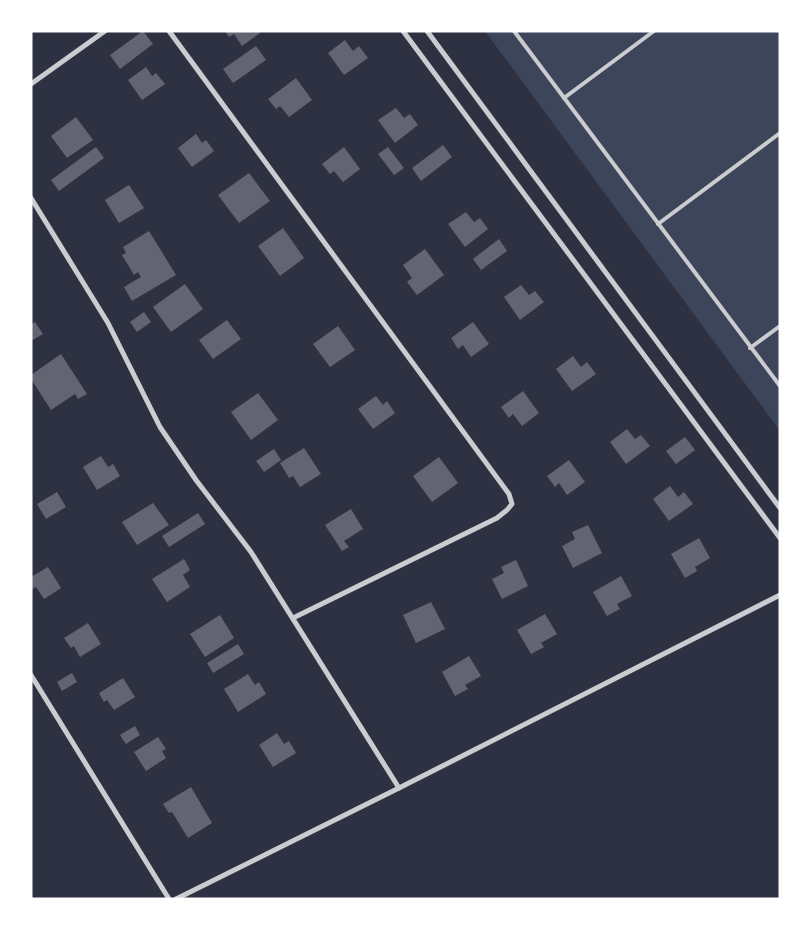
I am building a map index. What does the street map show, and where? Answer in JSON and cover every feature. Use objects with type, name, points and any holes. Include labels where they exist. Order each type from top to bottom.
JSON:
[{"type":"street","points":[[31,84],[105,31]]},
{"type":"street","points":[[169,31],[509,494],[512,504],[497,518],[293,618]]},
{"type":"street","points":[[402,31],[780,538]]},
{"type":"street","points":[[427,31],[780,508]]},
{"type":"street","points":[[31,198],[108,323],[160,427],[196,480],[251,552],[399,788]]},
{"type":"street","points":[[176,899],[780,594]]},
{"type":"street","points":[[31,675],[169,899]]},
{"type":"lane","points":[[514,31],[780,386]]},
{"type":"lane","points":[[564,98],[654,31]]},
{"type":"lane","points":[[658,224],[780,133]]},
{"type":"lane","points":[[750,348],[780,326]]},
{"type":"shaded area","points":[[485,31],[780,31],[780,431]]},
{"type":"building","points":[[143,31],[153,44],[120,69],[110,55]]},
{"type":"building","points":[[225,31],[259,31],[260,33],[242,46],[234,34],[229,37]]},
{"type":"building","points":[[345,40],[353,51],[359,46],[368,58],[344,75],[328,53]]},
{"type":"building","points":[[256,46],[266,60],[233,83],[223,69]]},
{"type":"building","points":[[146,67],[152,76],[156,73],[165,84],[142,100],[128,80]]},
{"type":"building","points":[[296,78],[312,100],[289,117],[280,106],[276,109],[268,99]]},
{"type":"building","points":[[396,108],[404,118],[410,114],[418,125],[395,143],[378,120]]},
{"type":"building","points":[[76,117],[93,140],[67,158],[51,136]]},
{"type":"building","points":[[196,134],[202,143],[206,140],[214,151],[192,167],[178,148]]},
{"type":"building","points":[[443,145],[452,157],[421,181],[412,168]]},
{"type":"building","points":[[96,147],[104,158],[59,191],[51,180]]},
{"type":"building","points":[[344,147],[360,169],[343,182],[334,171],[330,174],[322,164]]},
{"type":"building","points":[[388,147],[404,168],[394,175],[378,154]]},
{"type":"building","points":[[249,173],[270,201],[239,223],[218,195]]},
{"type":"building","points":[[129,185],[144,208],[119,223],[105,200]]},
{"type":"building","points":[[466,212],[474,222],[480,218],[488,229],[465,247],[448,224]]},
{"type":"building","points":[[283,228],[304,258],[280,276],[258,246]]},
{"type":"building","points":[[149,231],[176,275],[132,301],[124,287],[141,277],[138,272],[134,275],[122,255],[126,253],[123,247]]},
{"type":"building","points":[[499,239],[507,251],[481,270],[473,259]]},
{"type":"building","points":[[425,249],[444,275],[417,295],[407,282],[412,278],[403,265]]},
{"type":"building","points":[[185,284],[203,309],[171,332],[153,307]]},
{"type":"building","points":[[521,285],[529,295],[535,291],[544,302],[520,320],[504,297]]},
{"type":"building","points":[[144,312],[151,322],[137,332],[130,322]]},
{"type":"building","points":[[227,320],[241,339],[213,359],[199,340]]},
{"type":"building","points":[[35,322],[43,334],[31,341],[31,324]]},
{"type":"building","points":[[473,322],[489,344],[471,357],[463,345],[458,349],[451,338]]},
{"type":"building","points":[[338,326],[355,350],[330,367],[313,344]]},
{"type":"building","points":[[61,354],[87,394],[78,399],[75,394],[51,410],[31,379],[31,375]]},
{"type":"building","points":[[573,356],[581,367],[587,362],[596,374],[572,391],[556,369]]},
{"type":"building","points":[[523,391],[539,413],[522,426],[513,414],[509,418],[501,407]]},
{"type":"building","points":[[258,393],[278,420],[251,440],[231,412]]},
{"type":"building","points":[[376,396],[383,405],[387,401],[395,413],[373,429],[358,409]]},
{"type":"building","points":[[627,429],[635,439],[641,435],[650,446],[626,464],[610,442]]},
{"type":"building","points":[[685,437],[695,450],[676,464],[666,451]]},
{"type":"building","points":[[304,448],[321,474],[300,487],[293,476],[289,478],[280,463]]},
{"type":"building","points":[[274,449],[281,460],[264,472],[256,461]]},
{"type":"building","points":[[101,456],[108,467],[113,464],[120,476],[97,490],[83,467]]},
{"type":"building","points":[[439,457],[458,483],[432,502],[413,476]]},
{"type":"building","points":[[569,460],[585,482],[567,495],[559,483],[555,487],[547,476]]},
{"type":"building","points":[[670,486],[678,497],[684,492],[693,504],[669,521],[653,499]]},
{"type":"building","points":[[57,492],[66,507],[46,519],[37,504]]},
{"type":"building","points":[[153,503],[169,525],[137,545],[122,522]]},
{"type":"building","points":[[351,509],[363,529],[344,541],[349,547],[342,551],[325,525]]},
{"type":"building","points":[[198,513],[205,524],[169,547],[162,536]]},
{"type":"building","points":[[588,525],[602,553],[573,568],[562,546],[575,539],[572,532]]},
{"type":"building","points":[[699,538],[710,558],[695,567],[697,571],[685,578],[671,554]]},
{"type":"building","points":[[184,559],[190,570],[183,575],[190,587],[167,602],[152,579]]},
{"type":"building","points":[[516,560],[528,586],[502,599],[492,579],[504,573],[501,567]]},
{"type":"building","points":[[48,567],[61,588],[44,599],[36,587],[31,590],[31,577]]},
{"type":"building","points":[[621,576],[632,596],[617,604],[620,609],[607,616],[593,592]]},
{"type":"building","points":[[431,602],[445,629],[416,643],[403,615]]},
{"type":"building","points":[[545,614],[557,634],[541,643],[544,647],[531,654],[517,630]]},
{"type":"building","points":[[220,615],[234,638],[205,657],[190,634]]},
{"type":"building","points":[[88,623],[101,644],[80,657],[74,646],[71,648],[64,638]]},
{"type":"building","points":[[238,644],[244,654],[213,673],[207,663]]},
{"type":"building","points":[[469,656],[481,676],[465,685],[468,689],[455,696],[442,672]]},
{"type":"building","points":[[72,673],[77,682],[62,691],[57,682]]},
{"type":"building","points":[[248,674],[255,685],[259,682],[266,694],[238,712],[224,689]]},
{"type":"building","points":[[123,678],[135,697],[114,710],[107,700],[104,702],[99,693]]},
{"type":"building","points":[[135,726],[140,735],[126,744],[120,735]]},
{"type":"building","points":[[277,733],[284,744],[289,741],[296,753],[273,767],[259,745]]},
{"type":"building","points":[[158,737],[166,749],[162,751],[166,758],[146,771],[134,752]]},
{"type":"building","points":[[191,787],[212,823],[188,838],[172,812],[169,813],[163,804]]}]
